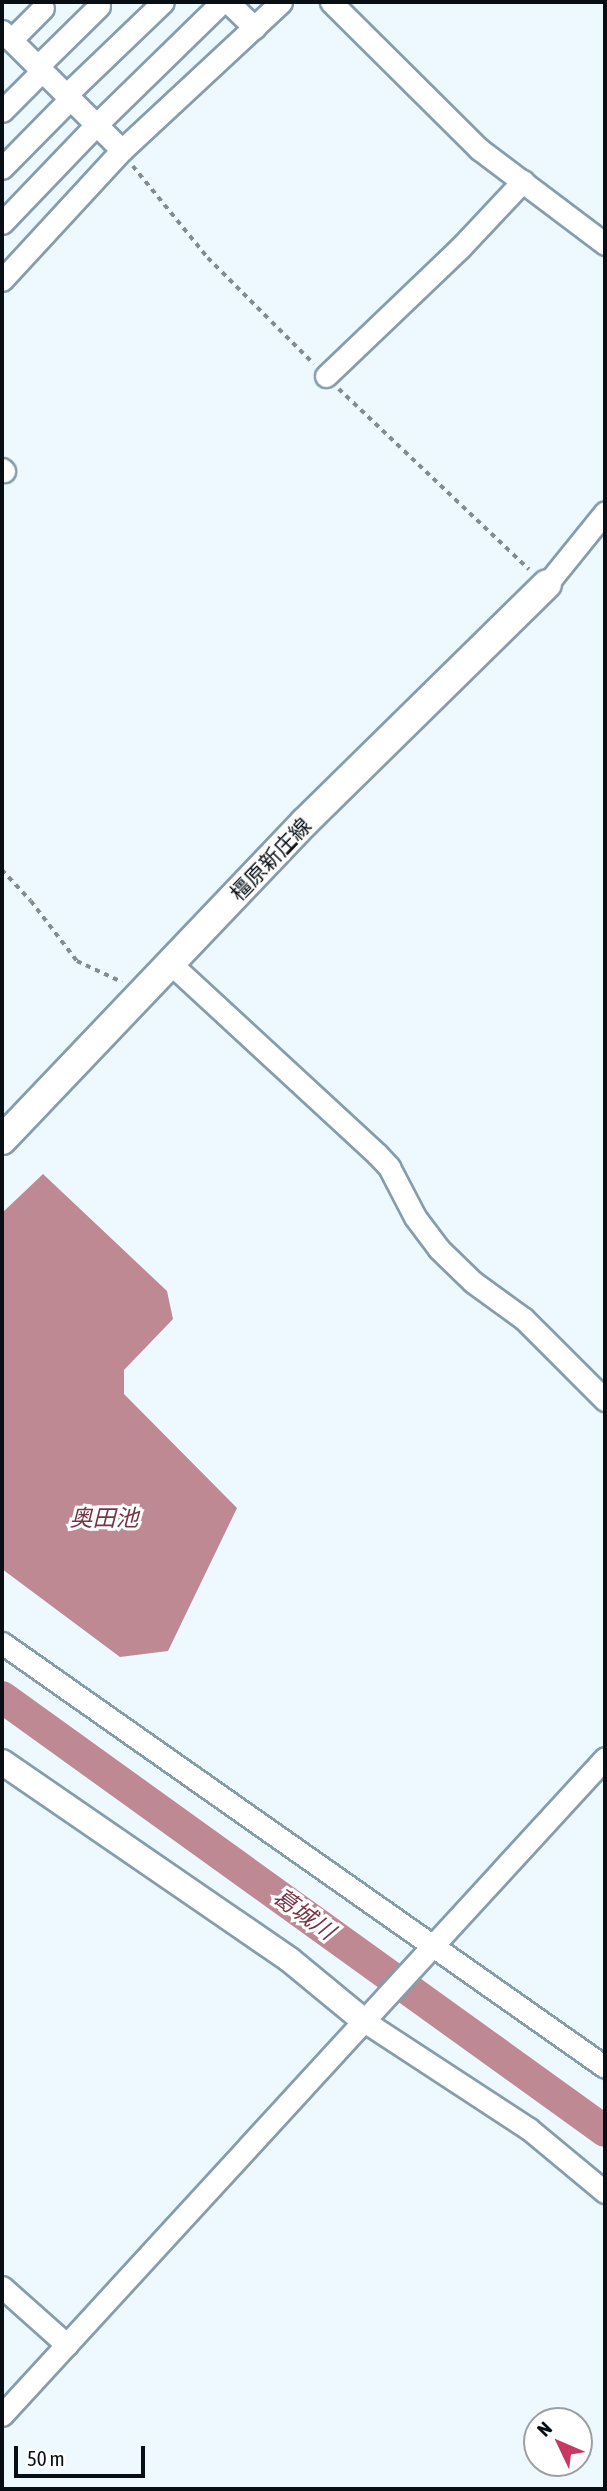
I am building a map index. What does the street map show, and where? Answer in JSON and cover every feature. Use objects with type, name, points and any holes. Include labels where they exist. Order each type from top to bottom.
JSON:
[{"type":"main road","name":"橿原新庄線","points":[[2,1140],[305,822],[547,584]]},
{"type":"street","points":[[2,223],[96,125],[222,2]]},
{"type":"street","points":[[228,2],[255,28]]},
{"type":"street","points":[[2,280],[122,150],[281,2]]},
{"type":"street","points":[[331,2],[458,130],[605,244]]},
{"type":"street","points":[[2,168],[153,5]]},
{"type":"street","points":[[2,111],[99,6]]},
{"type":"street","points":[[43,8],[8,45],[40,69],[122,150]]},
{"type":"street","points":[[326,376],[460,248],[523,181]]},
{"type":"street","points":[[2,258],[25,256]]},
{"type":"street","points":[[547,584],[605,512]]},
{"type":"street","points":[[170,963],[377,1154],[389,1167],[415,1217],[439,1249],[472,1282],[524,1319],[605,1400]]},
{"type":"street","points":[[2,1643],[605,2067]]},
{"type":"street","points":[[2,2415],[605,1758]]},
{"type":"street","points":[[2,1762],[290,1960],[529,2129],[605,2192]]},
{"type":"street","points":[[2,2287],[67,2345]]},
{"type":"path","points":[[2,870],[31,901],[77,961],[144,991]]},
{"type":"water","name":"奥田池","points":[[43,1174],[167,1291],[173,1319],[124,1370],[124,1394],[237,1508],[168,1651],[120,1657],[2,1569],[2,1213]]},
{"type":"waterway","name":"葛城川","points":[[2,1697],[605,2131]]}]
